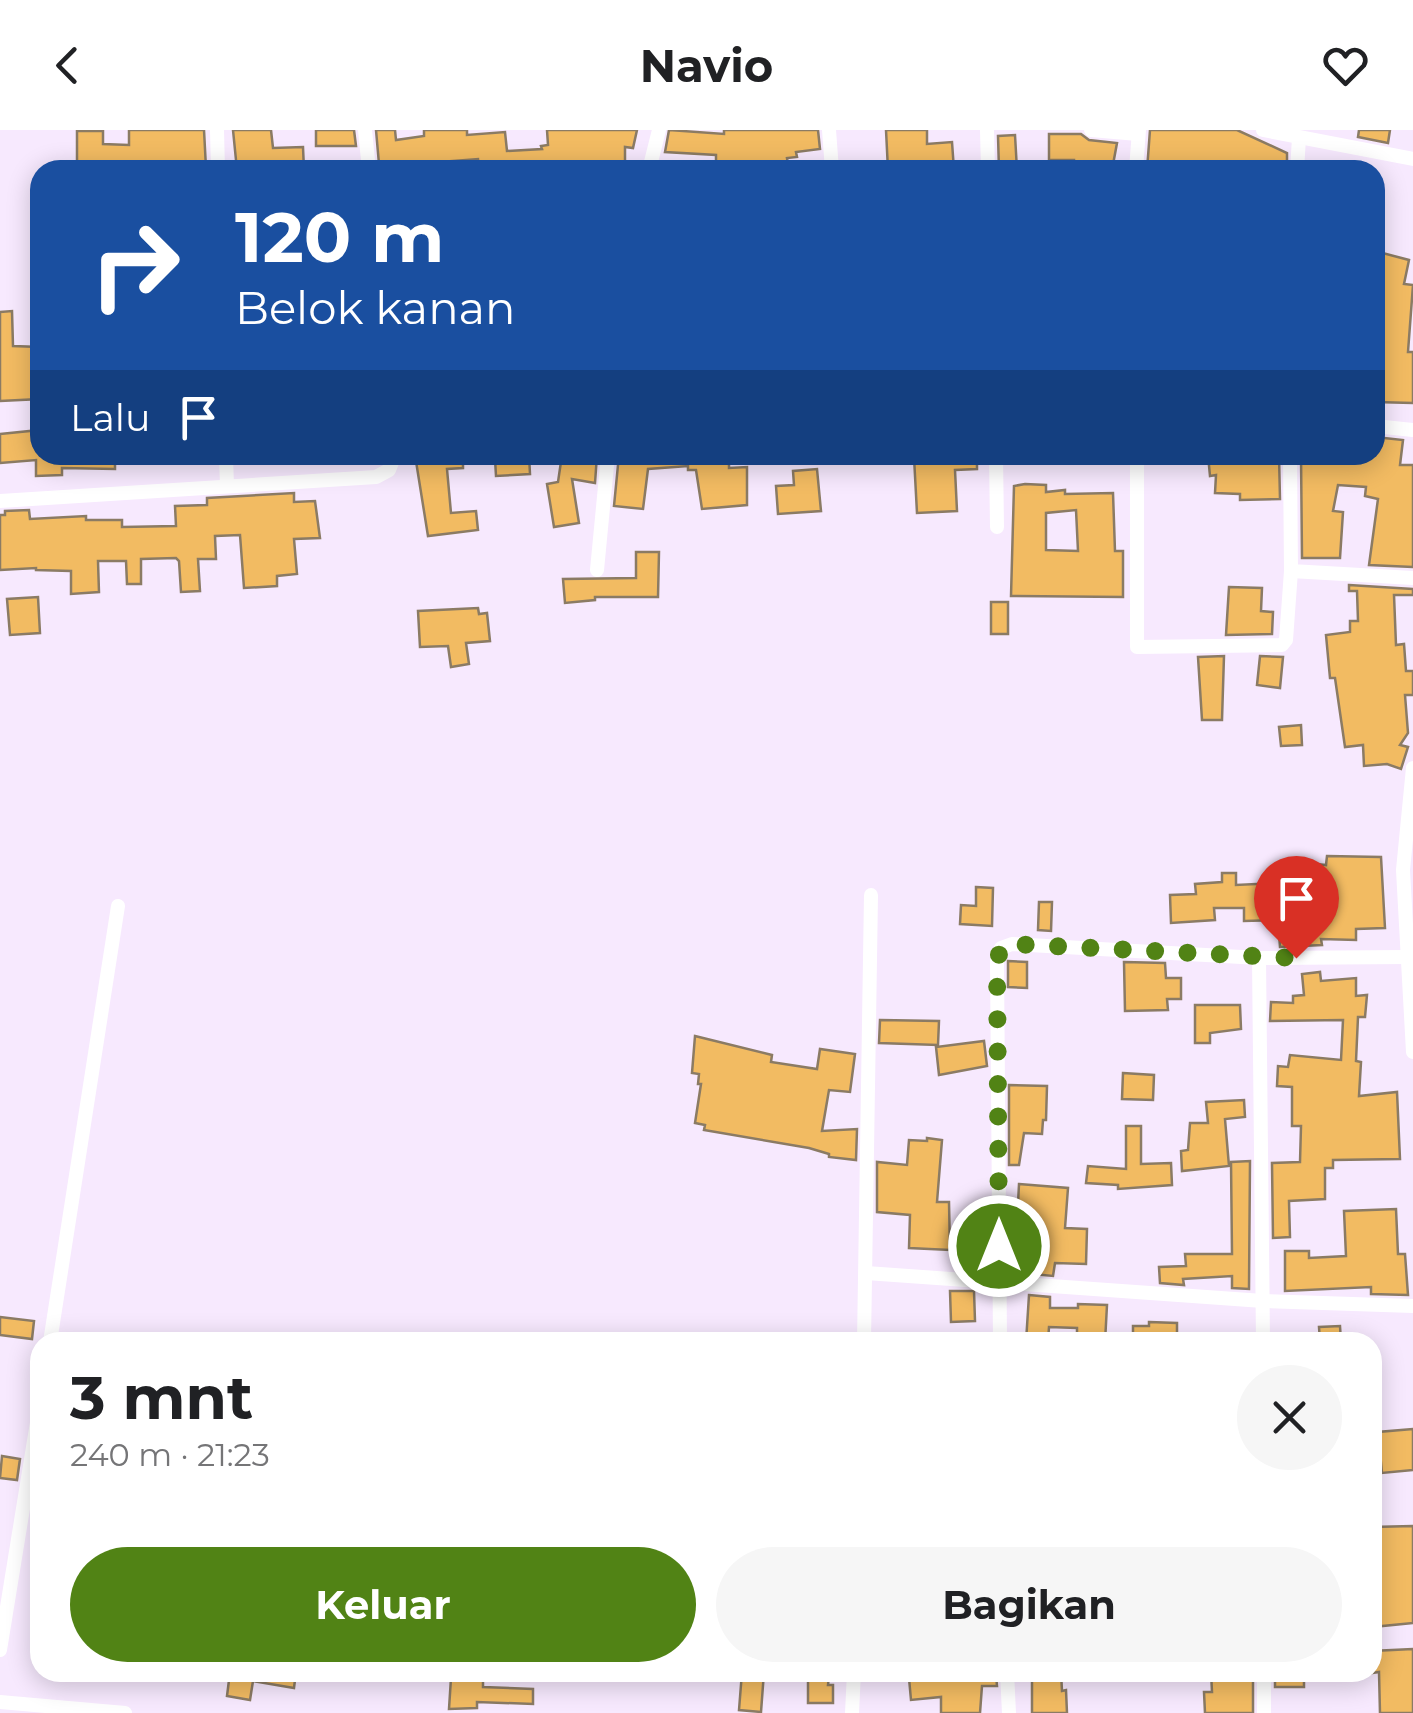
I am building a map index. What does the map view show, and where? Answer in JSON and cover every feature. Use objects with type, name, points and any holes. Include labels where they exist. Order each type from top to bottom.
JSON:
[{"type":"street","points":[[217,130],[218,160]]},
{"type":"street","points":[[364,130],[367,160]]},
{"type":"street","points":[[652,160],[659,130]]},
{"type":"street","points":[[829,130],[831,160]]},
{"type":"street","points":[[987,130],[988,160]]},
{"type":"street","points":[[1091,130],[1138,132],[1137,160]]},
{"type":"street","points":[[1263,130],[1413,159]]},
{"type":"street","points":[[1298,160],[1299,138]]},
{"type":"street","points":[[1385,427],[1413,430]]},
{"type":"street","points":[[226,465],[227,486]]},
{"type":"street","points":[[0,501],[376,476],[391,465]]},
{"type":"street","points":[[597,570],[607,465]]},
{"type":"street","points":[[996,465],[997,527]]},
{"type":"street","points":[[1137,465],[1137,647],[1282,645],[1286,640],[1290,571],[1290,465]]},
{"type":"street","points":[[1290,571],[1413,578]]},
{"type":"street","points":[[1413,768],[1403,870],[1413,1052]]},
{"type":"street","points":[[864,1332],[872,895]]},
{"type":"street","points":[[52,1332],[118,906]]},
{"type":"street","points":[[1000,1332],[997,961],[1001,948],[1012,944],[1258,958],[1407,957]]},
{"type":"street","points":[[1258,958],[1264,1332]]},
{"type":"street","points":[[866,1273],[1263,1301],[1413,1306]]},
{"type":"street","points":[[0,1650],[30,1466]]},
{"type":"street","points":[[852,1713],[854,1682]]},
{"type":"street","points":[[1007,1682],[1009,1713]]},
{"type":"street","points":[[1264,1682],[1264,1713]]},
{"type":"street","points":[[0,1702],[126,1713]]},
{"type":"building","points":[[129,130],[204,130],[206,160],[77,160],[77,131],[103,131],[103,144],[129,145]]},
{"type":"building","points":[[233,130],[271,130],[273,148],[303,147],[304,160],[236,160]]},
{"type":"building","points":[[316,130],[354,130],[356,146],[316,146]]},
{"type":"building","points":[[376,130],[395,130],[396,140],[424,136],[424,130],[467,130],[467,135],[505,132],[507,151],[542,149],[541,146],[548,145],[547,130],[637,130],[633,148],[625,147],[625,160],[379,160]]},
{"type":"building","points":[[669,130],[724,134],[724,130],[818,130],[820,149],[796,152],[797,157],[787,160],[716,160],[716,155],[665,152]]},
{"type":"building","points":[[886,130],[927,130],[927,144],[952,142],[953,160],[888,160]]},
{"type":"building","points":[[1150,130],[1237,130],[1287,153],[1287,160],[1148,160]]},
{"type":"building","points":[[1359,130],[1390,130],[1388,143],[1358,137]]},
{"type":"building","points":[[1049,134],[1081,134],[1089,140],[1117,143],[1114,160],[1049,160]]},
{"type":"building","points":[[1015,135],[1016,160],[999,160],[998,136]]},
{"type":"building","points":[[1385,254],[1409,260],[1404,284],[1413,285],[1408,352],[1413,352],[1413,403],[1385,402]]},
{"type":"building","points":[[12,311],[13,346],[30,347],[30,400],[0,401],[0,312]]},
{"type":"building","points":[[30,431],[30,460],[0,463],[0,434]]},
{"type":"building","points":[[1385,438],[1403,440],[1400,465],[1413,465],[1413,567],[1369,565],[1378,499],[1365,496],[1366,487],[1338,485],[1333,511],[1343,512],[1340,558],[1302,558],[1301,465],[1385,465]]},
{"type":"building","points":[[36,465],[115,465],[115,469],[62,468],[62,475],[36,476]]},
{"type":"building","points":[[417,465],[463,465],[447,469],[451,513],[476,511],[478,530],[428,536]]},
{"type":"building","points":[[495,465],[530,465],[530,474],[496,476]]},
{"type":"building","points":[[561,465],[596,465],[595,483],[572,479],[579,523],[554,527],[547,484],[558,482]]},
{"type":"building","points":[[618,465],[729,465],[747,467],[747,505],[702,509],[696,470],[688,470],[688,466],[648,469],[643,509],[614,506]]},
{"type":"building","points":[[914,465],[977,465],[977,469],[955,470],[957,511],[917,513]]},
{"type":"building","points":[[1209,465],[1279,465],[1280,499],[1240,500],[1240,494],[1215,493],[1216,475],[1210,476]]},
{"type":"building","points":[[817,469],[821,511],[778,514],[776,486],[794,485],[793,471]]},
{"type":"building","points":[[1046,485],[1046,492],[1065,490],[1065,494],[1113,493],[1115,551],[1123,551],[1123,597],[1011,596],[1014,486]],"holes":[[[1076,510],[1078,551],[1046,550],[1046,513]]]},
{"type":"building","points":[[294,493],[294,502],[315,501],[320,538],[294,539],[297,574],[277,576],[277,586],[244,588],[240,535],[215,536],[216,559],[198,559],[200,591],[181,592],[176,558],[141,559],[141,584],[127,584],[126,561],[98,561],[99,592],[71,594],[71,571],[0,570],[0,515],[5,515],[5,511],[29,510],[30,519],[86,516],[86,520],[122,520],[122,527],[176,526],[175,506],[207,505],[207,498]]},
{"type":"building","points":[[636,552],[659,552],[658,597],[595,597],[565,603],[563,579],[636,578]]},
{"type":"building","points":[[1349,585],[1413,589],[1413,595],[1394,595],[1396,645],[1404,644],[1406,671],[1413,671],[1413,695],[1405,695],[1408,733],[1400,745],[1408,747],[1401,769],[1387,764],[1364,766],[1363,745],[1345,747],[1335,678],[1330,678],[1326,635],[1350,632],[1350,621],[1358,621],[1357,591],[1349,591]]},
{"type":"building","points":[[1229,587],[1262,588],[1261,611],[1273,612],[1272,634],[1226,635]]},
{"type":"building","points":[[38,597],[40,633],[10,635],[7,599]]},
{"type":"building","points":[[991,602],[1008,602],[1008,634],[991,634]]},
{"type":"building","points":[[478,608],[479,614],[487,613],[490,641],[466,643],[469,664],[451,667],[448,646],[420,647],[418,611]]},
{"type":"building","points":[[1224,656],[1222,720],[1202,720],[1198,657]]},
{"type":"building","points":[[1260,656],[1283,657],[1280,688],[1257,685]]},
{"type":"building","points":[[1301,725],[1302,745],[1281,746],[1279,727]]},
{"type":"building","points":[[1327,856],[1381,857],[1385,928],[1356,929],[1356,940],[1321,939],[1322,945],[1280,947],[1278,920],[1244,921],[1244,908],[1214,908],[1215,920],[1171,923],[1170,895],[1196,894],[1195,884],[1222,882],[1222,873],[1236,873],[1236,885],[1280,883],[1279,871],[1316,869],[1317,864],[1326,865]]},
{"type":"building","points":[[976,887],[993,888],[992,926],[960,924],[961,905],[976,906]]},
{"type":"building","points":[[1039,902],[1052,902],[1051,931],[1038,930]]},
{"type":"building","points":[[1008,961],[1027,962],[1027,988],[1008,987]]},
{"type":"building","points":[[1124,962],[1165,963],[1166,978],[1181,978],[1181,999],[1167,999],[1168,1010],[1125,1011]]},
{"type":"building","points":[[1320,972],[1321,981],[1356,978],[1356,996],[1367,995],[1365,1017],[1358,1017],[1359,1096],[1397,1092],[1400,1159],[1333,1160],[1333,1168],[1325,1168],[1325,1199],[1289,1201],[1290,1237],[1273,1238],[1272,1163],[1300,1162],[1301,1126],[1292,1126],[1292,1087],[1277,1086],[1278,1066],[1288,1067],[1290,1055],[1341,1060],[1343,1020],[1270,1021],[1271,1002],[1293,1003],[1293,996],[1304,995],[1302,974]]},
{"type":"building","points":[[1195,1005],[1240,1005],[1241,1029],[1210,1033],[1210,1043],[1195,1043]]},
{"type":"building","points":[[880,1020],[939,1021],[938,1045],[879,1043]]},
{"type":"building","points":[[695,1036],[772,1055],[771,1062],[817,1069],[820,1049],[855,1054],[850,1092],[829,1090],[822,1131],[857,1129],[856,1160],[704,1130],[705,1125],[695,1123],[701,1084],[699,1074],[692,1073]]},
{"type":"building","points":[[984,1041],[987,1066],[939,1075],[936,1047]]},
{"type":"building","points":[[1123,1073],[1154,1075],[1153,1100],[1122,1099]]},
{"type":"building","points":[[1009,1085],[1047,1086],[1042,1134],[1024,1133],[1019,1165],[1009,1165]]},
{"type":"building","points":[[1244,1100],[1245,1117],[1225,1119],[1229,1166],[1182,1171],[1181,1151],[1188,1150],[1190,1123],[1208,1123],[1206,1102]]},
{"type":"building","points":[[1126,1126],[1141,1126],[1141,1164],[1171,1163],[1172,1185],[1118,1189],[1118,1185],[1086,1183],[1088,1166],[1126,1169]]},
{"type":"building","points":[[909,1140],[942,1140],[937,1202],[949,1202],[950,1250],[909,1248],[910,1215],[877,1212],[877,1162],[907,1165]]},
{"type":"building","points":[[1250,1161],[1249,1289],[1232,1288],[1232,1276],[1183,1279],[1184,1285],[1160,1283],[1159,1267],[1186,1266],[1185,1254],[1232,1254],[1231,1162]]},
{"type":"building","points":[[1019,1184],[1068,1188],[1065,1228],[1087,1229],[1086,1264],[1055,1263],[1053,1276],[1010,1272],[1010,1203],[1018,1204]]},
{"type":"building","points":[[1396,1209],[1398,1254],[1405,1254],[1408,1295],[1371,1294],[1371,1287],[1285,1291],[1285,1251],[1309,1251],[1309,1258],[1346,1256],[1344,1211]]},
{"type":"building","points":[[950,1291],[974,1291],[975,1321],[951,1322]]},
{"type":"building","points":[[1029,1295],[1050,1297],[1050,1308],[1107,1305],[1106,1332],[1049,1327],[1049,1332],[1027,1332]]},
{"type":"building","points":[[0,1317],[34,1321],[30,1339],[0,1335]]},
{"type":"building","points":[[1149,1322],[1177,1323],[1177,1332],[1133,1332],[1133,1326],[1149,1326]]},
{"type":"building","points":[[1340,1326],[1340,1332],[1319,1332],[1319,1327]]},
{"type":"building","points":[[1413,1429],[1413,1470],[1382,1473],[1382,1432]]},
{"type":"building","points":[[2,1456],[20,1459],[17,1480],[0,1478]]},
{"type":"building","points":[[1413,1526],[1413,1623],[1382,1626],[1382,1527]]},
{"type":"building","points":[[1413,1649],[1413,1713],[1380,1713],[1382,1651]]},
{"type":"building","points":[[229,1682],[253,1682],[250,1700],[227,1696]]},
{"type":"building","points":[[259,1682],[295,1682],[294,1688]]},
{"type":"building","points":[[451,1682],[533,1689],[533,1704],[477,1702],[477,1708],[449,1709]]},
{"type":"building","points":[[741,1682],[763,1682],[761,1712],[739,1710]]},
{"type":"building","points":[[808,1682],[833,1685],[833,1703],[808,1703]]},
{"type":"building","points":[[909,1682],[997,1682],[997,1686],[982,1686],[980,1713],[941,1713],[941,1697],[911,1700]]},
{"type":"building","points":[[1032,1682],[1062,1682],[1062,1691],[1066,1690],[1067,1713],[1032,1713]]},
{"type":"building","points":[[1212,1682],[1253,1682],[1253,1713],[1205,1713],[1204,1692],[1212,1692]]},
{"type":"building","points":[[1275,1682],[1304,1682],[1304,1687],[1275,1687]]},
{"type":"route","points":[[999,1246],[997,961],[1001,948],[1012,944],[1296,958]]}]
